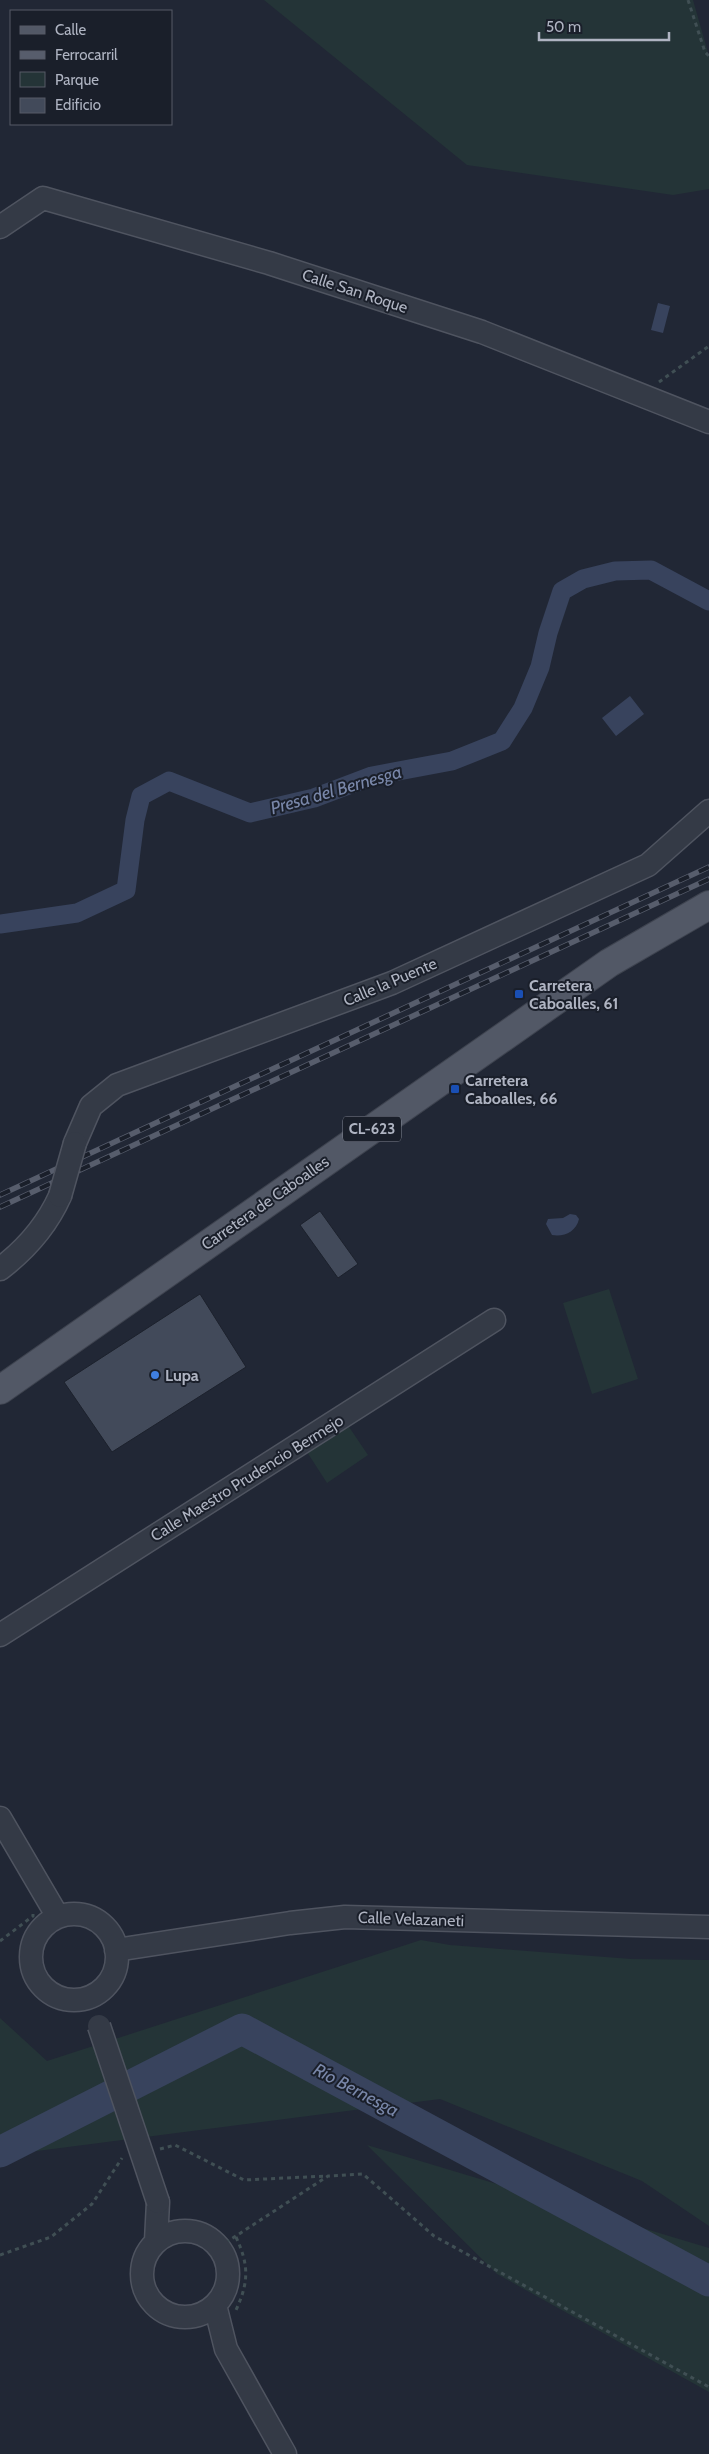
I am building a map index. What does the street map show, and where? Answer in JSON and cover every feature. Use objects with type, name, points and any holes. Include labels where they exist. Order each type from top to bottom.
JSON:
[{"type":"main road","name":"Carretera de Caboalles","points":[[0,1390],[609,963],[709,905]]},
{"type":"street","name":"Calle San Roque","points":[[0,227],[43,198],[269,263],[482,332],[709,422]]},
{"type":"street","name":"Calle la Puente","points":[[0,1269],[15,1258],[51,1216],[60,1196],[75,1143],[91,1106],[117,1085],[392,983],[648,865],[709,812]]},
{"type":"street","name":"Calle Maestro Prudencio Bermejo","points":[[0,1635],[494,1320]]},
{"type":"street","points":[[0,1818],[58,1917]]},
{"type":"street","points":[[70,1914],[83,1915],[105,1927],[112,1938],[116,1950],[116,1964],[111,1978],[102,1989],[90,1997],[77,2000],[64,1999],[51,1994],[41,1985],[34,1973],[31,1960],[32,1947],[38,1934],[46,1924],[58,1917],[70,1914]]},
{"type":"street","name":"Calle Velazaneti","points":[[116,1950],[290,1923],[345,1917],[709,1927]]},
{"type":"street","points":[[90,1997],[158,2202],[156,2241]]},
{"type":"street","points":[[158,2202],[184,2230]]},
{"type":"street","points":[[184,2230],[204,2234],[219,2247],[226,2258],[228,2277],[223,2295],[215,2305],[204,2313],[191,2317],[177,2317],[164,2312],[153,2304],[145,2292],[141,2279],[142,2265],[147,2252],[156,2241],[174,2231],[184,2230]]},
{"type":"street","points":[[215,2305],[226,2349],[284,2454]]},
{"type":"street","points":[[191,2317],[226,2349]]},
{"type":"path","points":[[688,0],[705,52],[709,56]]},
{"type":"path","points":[[641,395],[709,346]]},
{"type":"path","points":[[0,1941],[33,1916],[26,1889],[37,1882]]},
{"type":"path","points":[[219,2247],[328,2176],[363,2174],[434,2236],[709,2387]]},
{"type":"green space","points":[[264,0],[693,0],[709,56],[709,189],[673,195],[467,165]]},
{"type":"green space","points":[[609,1289],[638,1379],[592,1394],[563,1303]]},
{"type":"green space","points":[[347,1424],[368,1455],[327,1483],[307,1452]]},
{"type":"green space","points":[[421,1940],[450,1945],[631,1959],[709,1960],[709,2226],[642,2181],[440,2099],[6,2155],[0,2158],[0,2018],[47,2061]]},
{"type":"green space","points":[[367,2145],[709,2248],[709,2392],[497,2274]]},
{"type":"water","points":[[658,303],[670,306],[663,333],[651,330]]},
{"type":"water","points":[[630,696],[644,714],[616,736],[602,718]]},
{"type":"water","points":[[570,1214],[576,1215],[579,1219],[575,1227],[569,1233],[552,1235],[546,1224],[548,1219],[563,1218]]},
{"type":"building","points":[[320,1211],[358,1264],[338,1278],[300,1225]]},
{"type":"building","name":"Lupa","points":[[200,1294],[246,1367],[112,1452],[64,1382]]},
{"type":"waterway","name":"Presa del Bernesga","points":[[0,924],[77,913],[126,890],[135,820],[141,796],[169,781],[250,813],[314,798],[372,776],[452,761],[502,741],[523,708],[540,667],[548,633],[562,591],[583,579],[615,571],[651,570],[709,601]]},
{"type":"waterway","name":"Río Bernesga","points":[[0,2152],[242,2029],[709,2281]]},
{"type":"railway","points":[[0,1195],[709,867]]},
{"type":"railway","points":[[0,1207],[709,879]]},
{"type":"place","name":"Carretera Caboalles, 61","points":[[519,994]]},
{"type":"place","name":"Carretera Caboalles, 66","points":[[455,1089]]},
{"type":"place","name":"Lupa","points":[[155,1375]]}]
